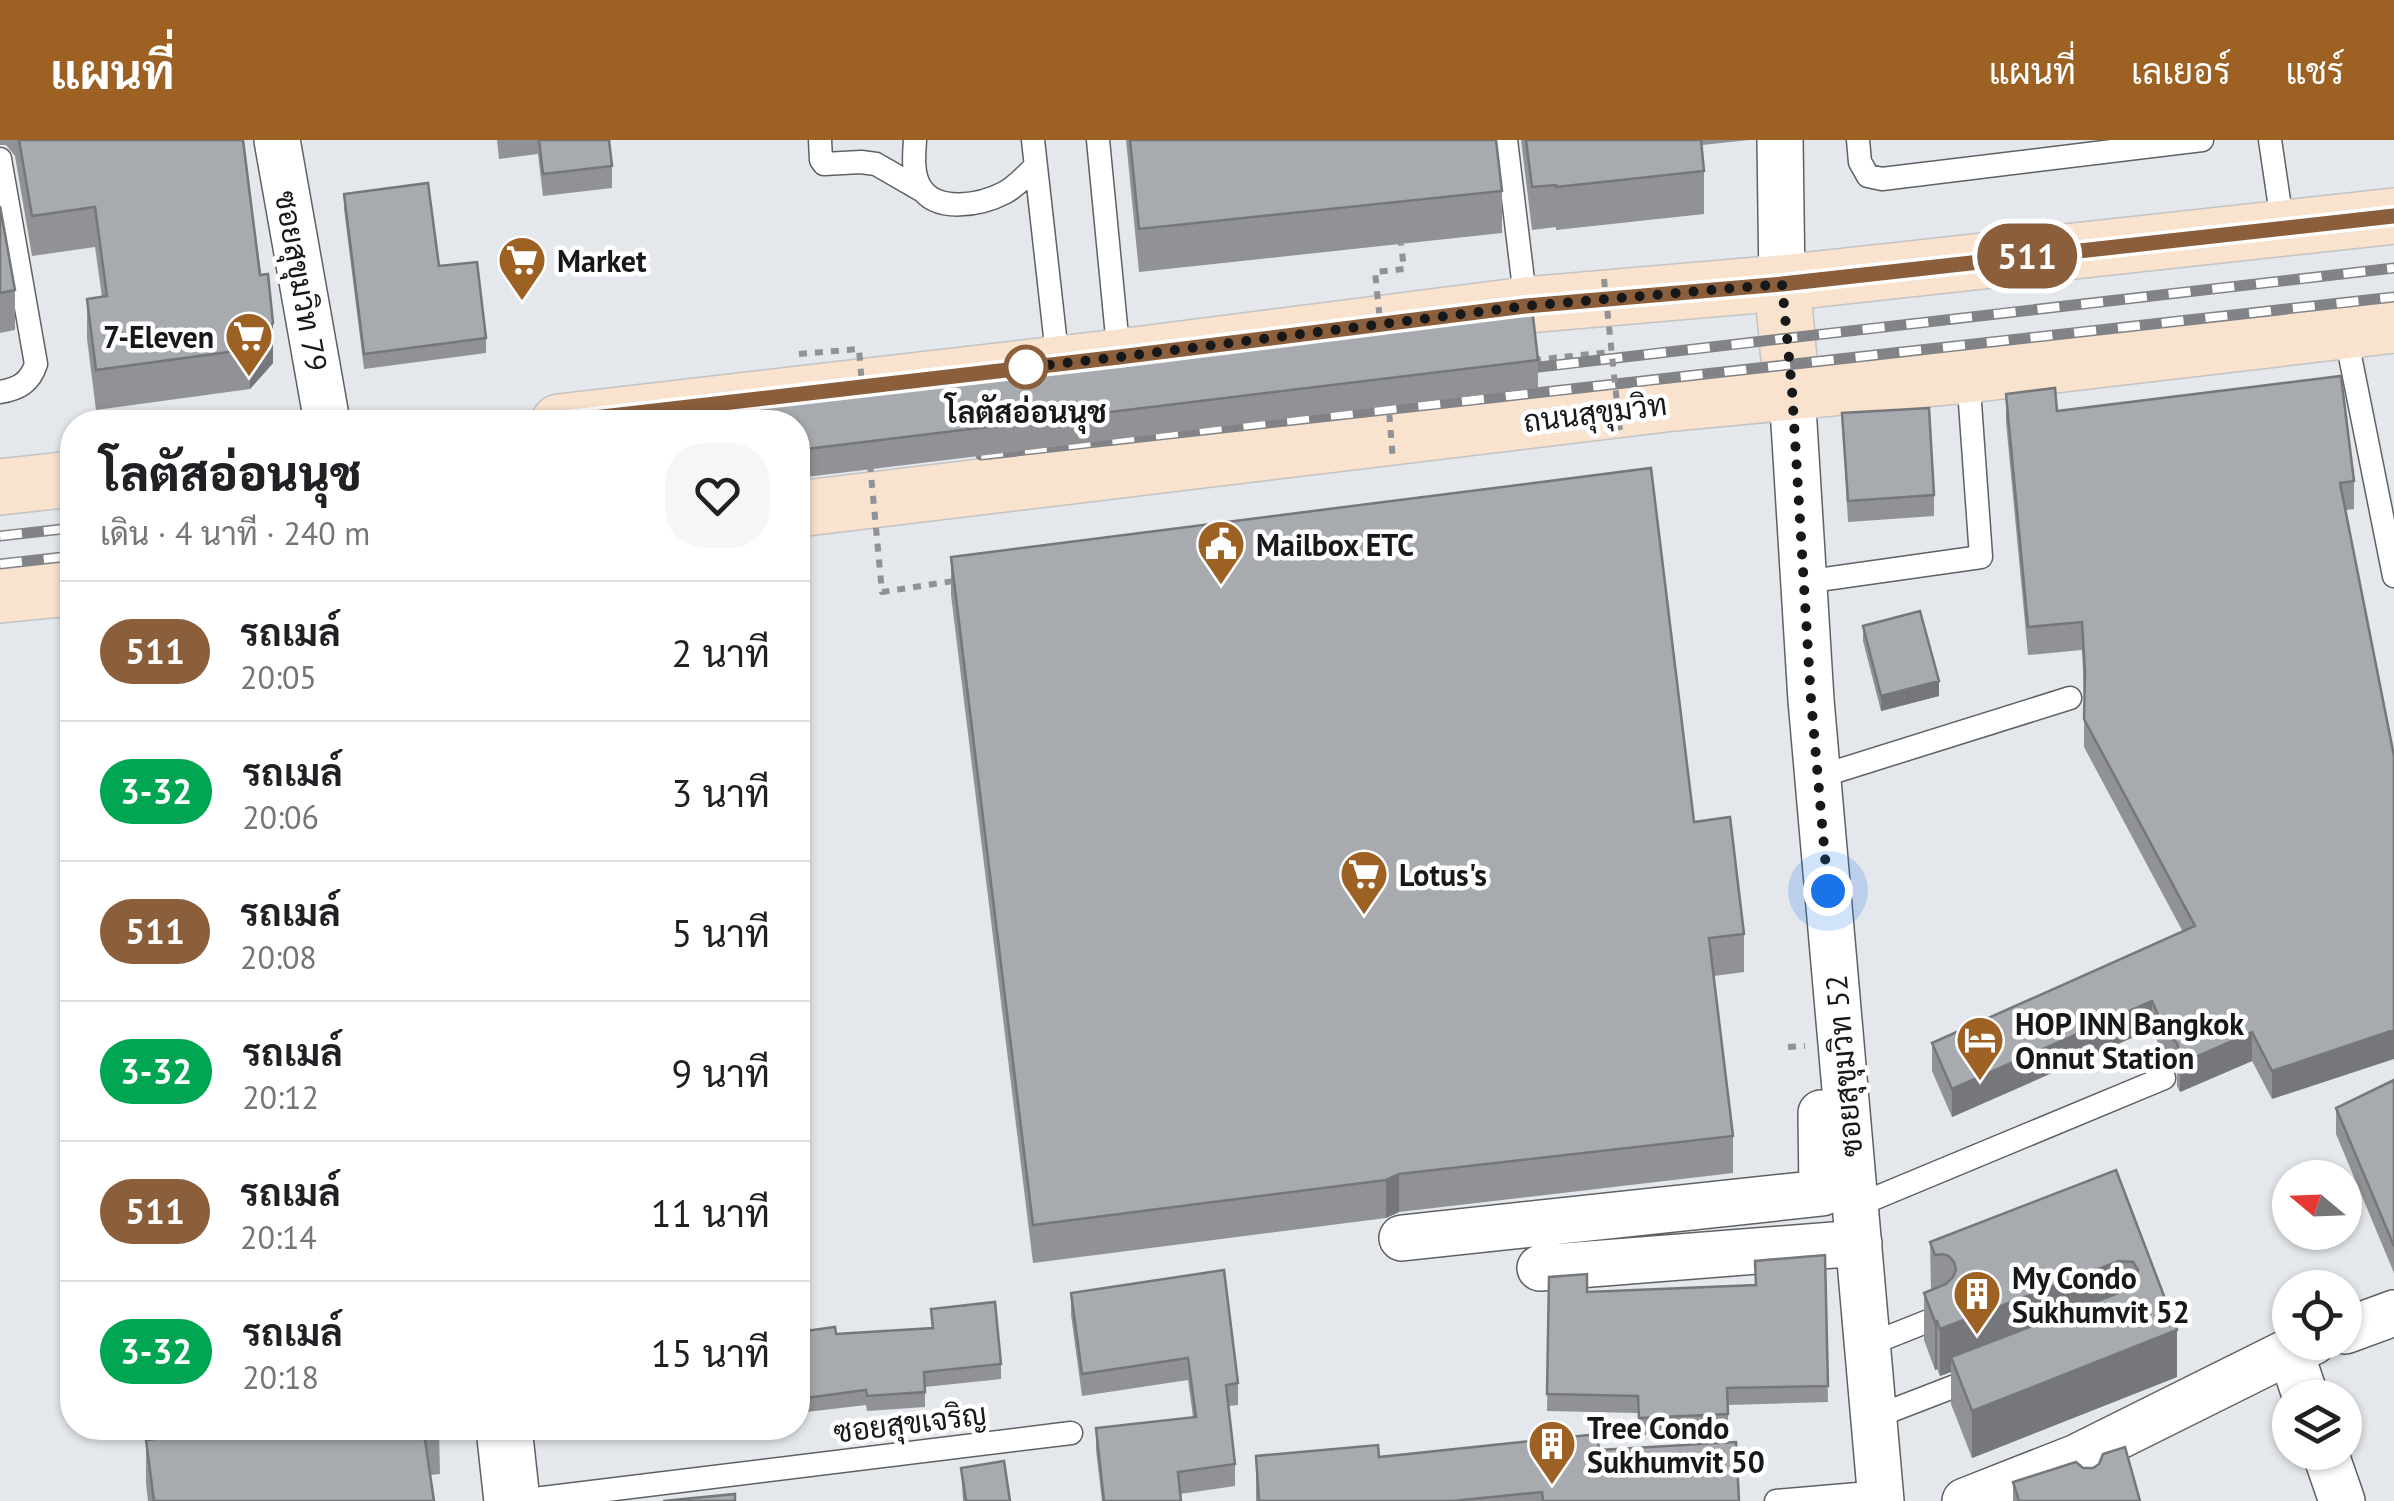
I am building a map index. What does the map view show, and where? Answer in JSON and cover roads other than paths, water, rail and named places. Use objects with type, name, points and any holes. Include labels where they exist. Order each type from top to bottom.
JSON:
[{"type":"main road","points":[[660,410],[1526,306],[1782,284],[2394,216]]},
{"type":"main road","points":[[1782,284],[1792,390]]},
{"type":"main road","name":"ถนนสุขุมวิท","points":[[810,508],[1666,404],[1968,375],[2370,328]]},
{"type":"main road","points":[[0,487],[60,480]]},
{"type":"main road","points":[[0,595],[60,589]]},
{"type":"street","name":"ซอยสุขุมวิท 79","points":[[277,140],[325,410]]},
{"type":"street","points":[[1780,140],[1782,284]]},
{"type":"street","name":"ซอยสุขุมวิท 52","points":[[1792,390],[1818,777],[1881,1496]]},
{"type":"street","points":[[1402,1238],[1822,1193],[1820,1100]]},
{"type":"street","points":[[1540,1268],[1858,1224]]},
{"type":"street","points":[[2362,1325],[2394,1313]]},
{"type":"street","points":[[1965,1501],[2080,1470],[2279,1360]]},
{"type":"street","points":[[506,1440],[515,1501]]},
{"type":"street","points":[[2331,1470],[2342,1501]]},
{"type":"lane","points":[[820,140],[824,164],[876,164],[946,203],[978,202],[1003,194],[1035,168]]},
{"type":"lane","points":[[915,140],[914,163],[922,190]]},
{"type":"lane","points":[[1032,140],[1058,363]]},
{"type":"lane","points":[[1098,140],[1119,357]]},
{"type":"lane","points":[[1506,140],[1526,306]]},
{"type":"lane","points":[[1858,140],[1860,162],[1868,176],[1882,179],[2202,140]]},
{"type":"lane","points":[[2270,140],[2283,228]]},
{"type":"lane","points":[[0,159],[36,364],[23,385],[0,392]]},
{"type":"lane","points":[[2370,328],[2394,576]]},
{"type":"lane","points":[[1804,582],[1981,556],[1968,375]]},
{"type":"lane","points":[[1818,777],[2070,698]]},
{"type":"lane","points":[[1858,1224],[2164,1078]]},
{"type":"lane","points":[[1868,1345],[1941,1316]]},
{"type":"lane","points":[[1875,1417],[2000,1370]]},
{"type":"lane","name":"ซอยสุขเจริญ","points":[[515,1501],[1071,1433]]},
{"type":"lane","points":[[1776,1501],[1881,1496]]},
{"type":"railway","points":[[1513,370],[2394,268]]},
{"type":"railway","points":[[981,455],[2394,297]]},
{"type":"railway","points":[[0,536],[60,529]]},
{"type":"railway","points":[[0,564],[60,557]]},
{"type":"place","name":"Market","points":[[522,302]]},
{"type":"place","name":"โลตัสอ่อนนุช","points":[[1026,367]]},
{"type":"place","name":"7-Eleven","points":[[249,378]]},
{"type":"place","name":"Mailbox ETC","points":[[1221,586]]},
{"type":"place","name":"Lotus's","points":[[1364,916]]},
{"type":"place","name":"HOP INN Bangkok Onnut Station","points":[[1980,1082]]},
{"type":"place","name":"My Condo Sukhumvit 52","points":[[1977,1336]]},
{"type":"place","name":"Tree Condo Sukhumvit 50","points":[[1552,1486]]}]
